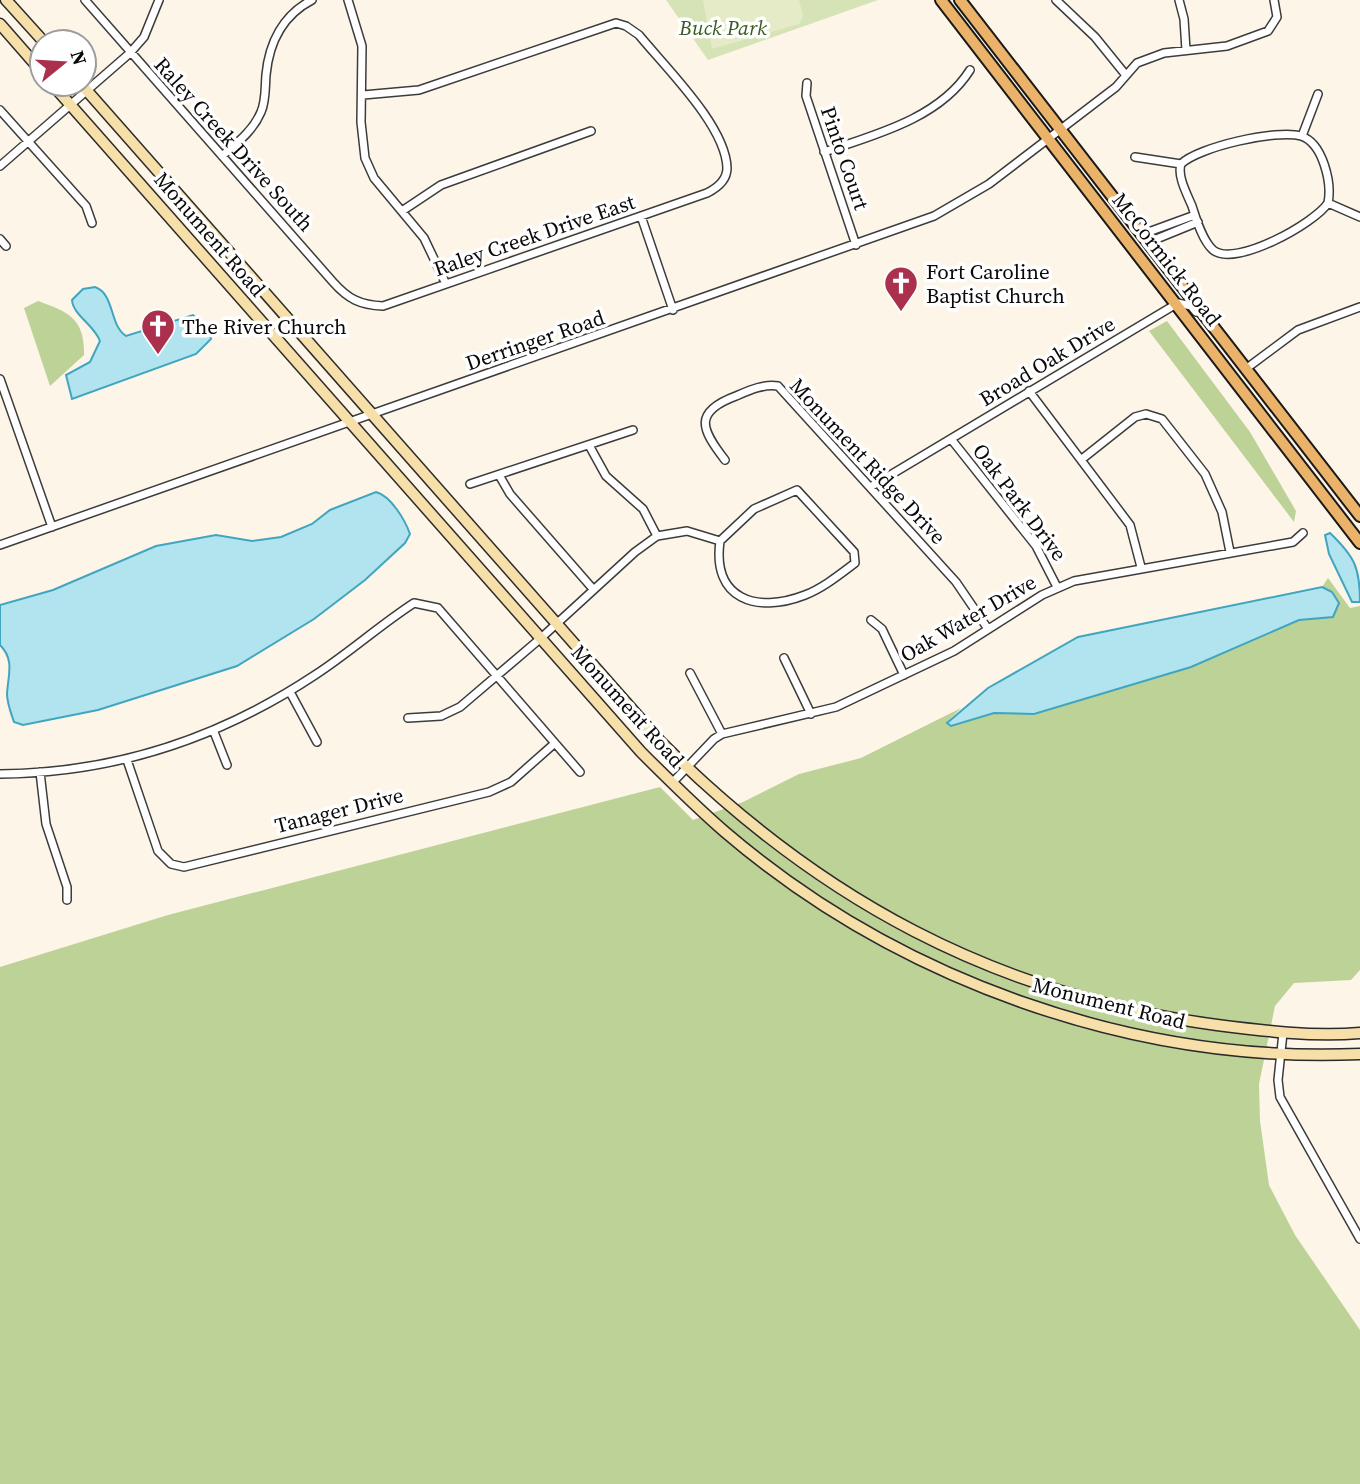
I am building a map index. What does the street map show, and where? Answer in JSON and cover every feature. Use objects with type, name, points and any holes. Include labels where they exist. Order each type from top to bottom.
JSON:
[{"type":"main road","points":[[6,0],[31,28]]},
{"type":"main road","name":"McCormick Road","points":[[941,0],[1178,303],[1360,543]]},
{"type":"main road","name":"McCormick Road","points":[[960,0],[1360,516]]},
{"type":"main road","points":[[0,24],[28,56]]},
{"type":"main road","name":"Monument Road","points":[[64,98],[672,783],[726,833],[801,890],[852,923],[945,971],[1082,1021],[1172,1041],[1281,1054],[1358,1054]]},
{"type":"main road","name":"Monument Road","points":[[94,98],[556,624],[686,767],[752,826],[821,877],[925,938],[1029,982],[1124,1009],[1176,1019],[1283,1032],[1360,1033]]},
{"type":"street","name":"Raley Creek Drive South","points":[[85,0],[345,295],[362,305]]},
{"type":"street","points":[[98,77],[130,53],[144,37],[159,0]]},
{"type":"street","points":[[222,156],[248,132],[261,113],[268,57],[275,37],[290,17],[312,0]]},
{"type":"street","points":[[348,0],[362,46],[361,122],[365,158],[374,177],[424,239],[446,284]]},
{"type":"street","points":[[1056,0],[1095,37],[1125,74]]},
{"type":"street","points":[[1179,0],[1184,19],[1186,50]]},
{"type":"street","name":"Derringer Road","points":[[0,545],[673,310],[956,206],[1116,87],[1125,74],[1146,58],[1227,46],[1258,36],[1272,27],[1277,9],[1274,0]]},
{"type":"street","name":"Raley Creek Drive East","points":[[362,305],[383,306],[715,189],[727,168],[713,128],[639,36],[626,26],[616,23],[419,90],[363,95]]},
{"type":"street","points":[[824,152],[909,120],[961,84],[970,70]]},
{"type":"street","name":"Pinto Court","points":[[807,83],[806,96],[856,244]]},
{"type":"street","points":[[1302,136],[1318,94]]},
{"type":"street","points":[[0,166],[75,98]]},
{"type":"street","points":[[0,110],[86,206],[92,223]]},
{"type":"street","points":[[402,211],[441,185],[591,131]]},
{"type":"street","points":[[1274,136],[1302,136],[1320,155],[1328,182],[1328,203],[1315,216],[1298,226],[1251,251],[1233,256],[1214,250],[1196,218],[1180,174],[1181,164],[1190,156],[1230,144],[1274,136]]},
{"type":"street","points":[[1135,157],[1181,164]]},
{"type":"street","points":[[1328,203],[1360,217]]},
{"type":"street","points":[[641,216],[673,310]]},
{"type":"street","points":[[1146,238],[1196,218]]},
{"type":"street","points":[[0,239],[6,246]]},
{"type":"street","points":[[1178,303],[1191,306],[1215,335],[1232,349]]},
{"type":"street","name":"Broad Oak Drive","points":[[872,486],[1178,303]]},
{"type":"street","points":[[1247,368],[1297,330],[1360,307]]},
{"type":"street","points":[[0,379],[52,527]]},
{"type":"street","name":"Monument Ridge Drive","points":[[725,460],[706,434],[704,421],[708,412],[723,401],[755,388],[778,386],[957,582],[988,629]]},
{"type":"street","points":[[1029,391],[1130,525],[1141,567]]},
{"type":"street","points":[[1082,459],[1135,417],[1152,415],[1168,425],[1205,474],[1216,497],[1230,552]]},
{"type":"street","points":[[470,484],[590,447],[633,430]]},
{"type":"street","name":"Oak Park Drive","points":[[951,439],[1036,546],[1057,587]]},
{"type":"street","points":[[590,447],[606,476],[643,509],[657,536]]},
{"type":"street","points":[[499,475],[510,494],[593,589]]},
{"type":"street","points":[[797,490],[856,555],[855,563],[805,595],[767,602],[737,595],[724,581],[718,564],[720,541],[754,509],[797,490]]},
{"type":"street","points":[[408,718],[430,718],[452,712],[657,536],[687,531],[720,541]]},
{"type":"street","name":"Oak Water Drive","points":[[672,783],[722,734],[836,707],[961,646],[1057,587],[1141,567],[1293,542],[1303,533]]},
{"type":"street","points":[[0,774],[40,772],[127,760],[214,732],[290,692],[414,603],[438,608],[580,772]]},
{"type":"street","points":[[871,620],[882,629],[904,675]]},
{"type":"street","points":[[784,658],[811,714]]},
{"type":"street","points":[[690,673],[722,734]]},
{"type":"street","points":[[290,692],[317,742]]},
{"type":"street","points":[[214,732],[227,765]]},
{"type":"street","name":"Tanager Drive","points":[[127,760],[162,857],[170,864],[184,867],[489,792],[511,782],[555,743]]},
{"type":"street","points":[[40,772],[46,824],[67,887],[67,900]]},
{"type":"street","points":[[1283,1032],[1278,1080],[1280,1097],[1360,1239]]},
{"type":"green space","name":"Buck Park","points":[[666,0],[878,0],[708,60]]},
{"type":"green space","points":[[703,0],[799,0],[803,16],[799,24],[712,49]]},
{"type":"green space","points":[[38,301],[66,313],[73,319],[82,333],[84,343],[84,355],[50,386],[24,308]]},
{"type":"green space","points":[[1167,321],[1250,432],[1296,511],[1294,522],[1149,331]]},
{"type":"green space","points":[[1328,578],[1350,608],[1360,606],[1360,970],[1351,980],[1294,983],[1275,1006],[1259,1084],[1260,1121],[1269,1185],[1295,1235],[1360,1330],[1360,1484],[0,1484],[0,967],[168,915],[660,787],[693,820],[743,802],[799,774],[861,758],[961,708],[947,722],[951,726],[994,713],[1034,714],[1191,667],[1299,620],[1333,617],[1332,592],[1322,587]]},
{"type":"water","points":[[95,287],[106,296],[117,325],[126,336],[193,315],[209,328],[211,339],[196,354],[72,399],[66,375],[90,362],[100,341],[76,310],[72,300],[83,289]]},
{"type":"water","points":[[376,492],[392,503],[410,534],[405,543],[365,580],[314,619],[237,666],[98,710],[23,725],[14,722],[7,697],[8,656],[0,645],[0,605],[53,590],[156,546],[216,535],[252,541],[281,537],[312,524],[330,510]]},
{"type":"water","points":[[1330,533],[1354,564],[1359,580],[1360,602],[1352,602],[1329,554],[1325,535]]},
{"type":"water","points":[[1322,587],[1332,592],[1339,603],[1333,617],[1299,620],[1191,667],[1034,714],[994,713],[951,726],[947,723],[988,688],[1078,637]]},
{"type":"place","name":"Fort Caroline Baptist Church","points":[[901,313]]},
{"type":"place","name":"The River Church","points":[[158,356]]}]
